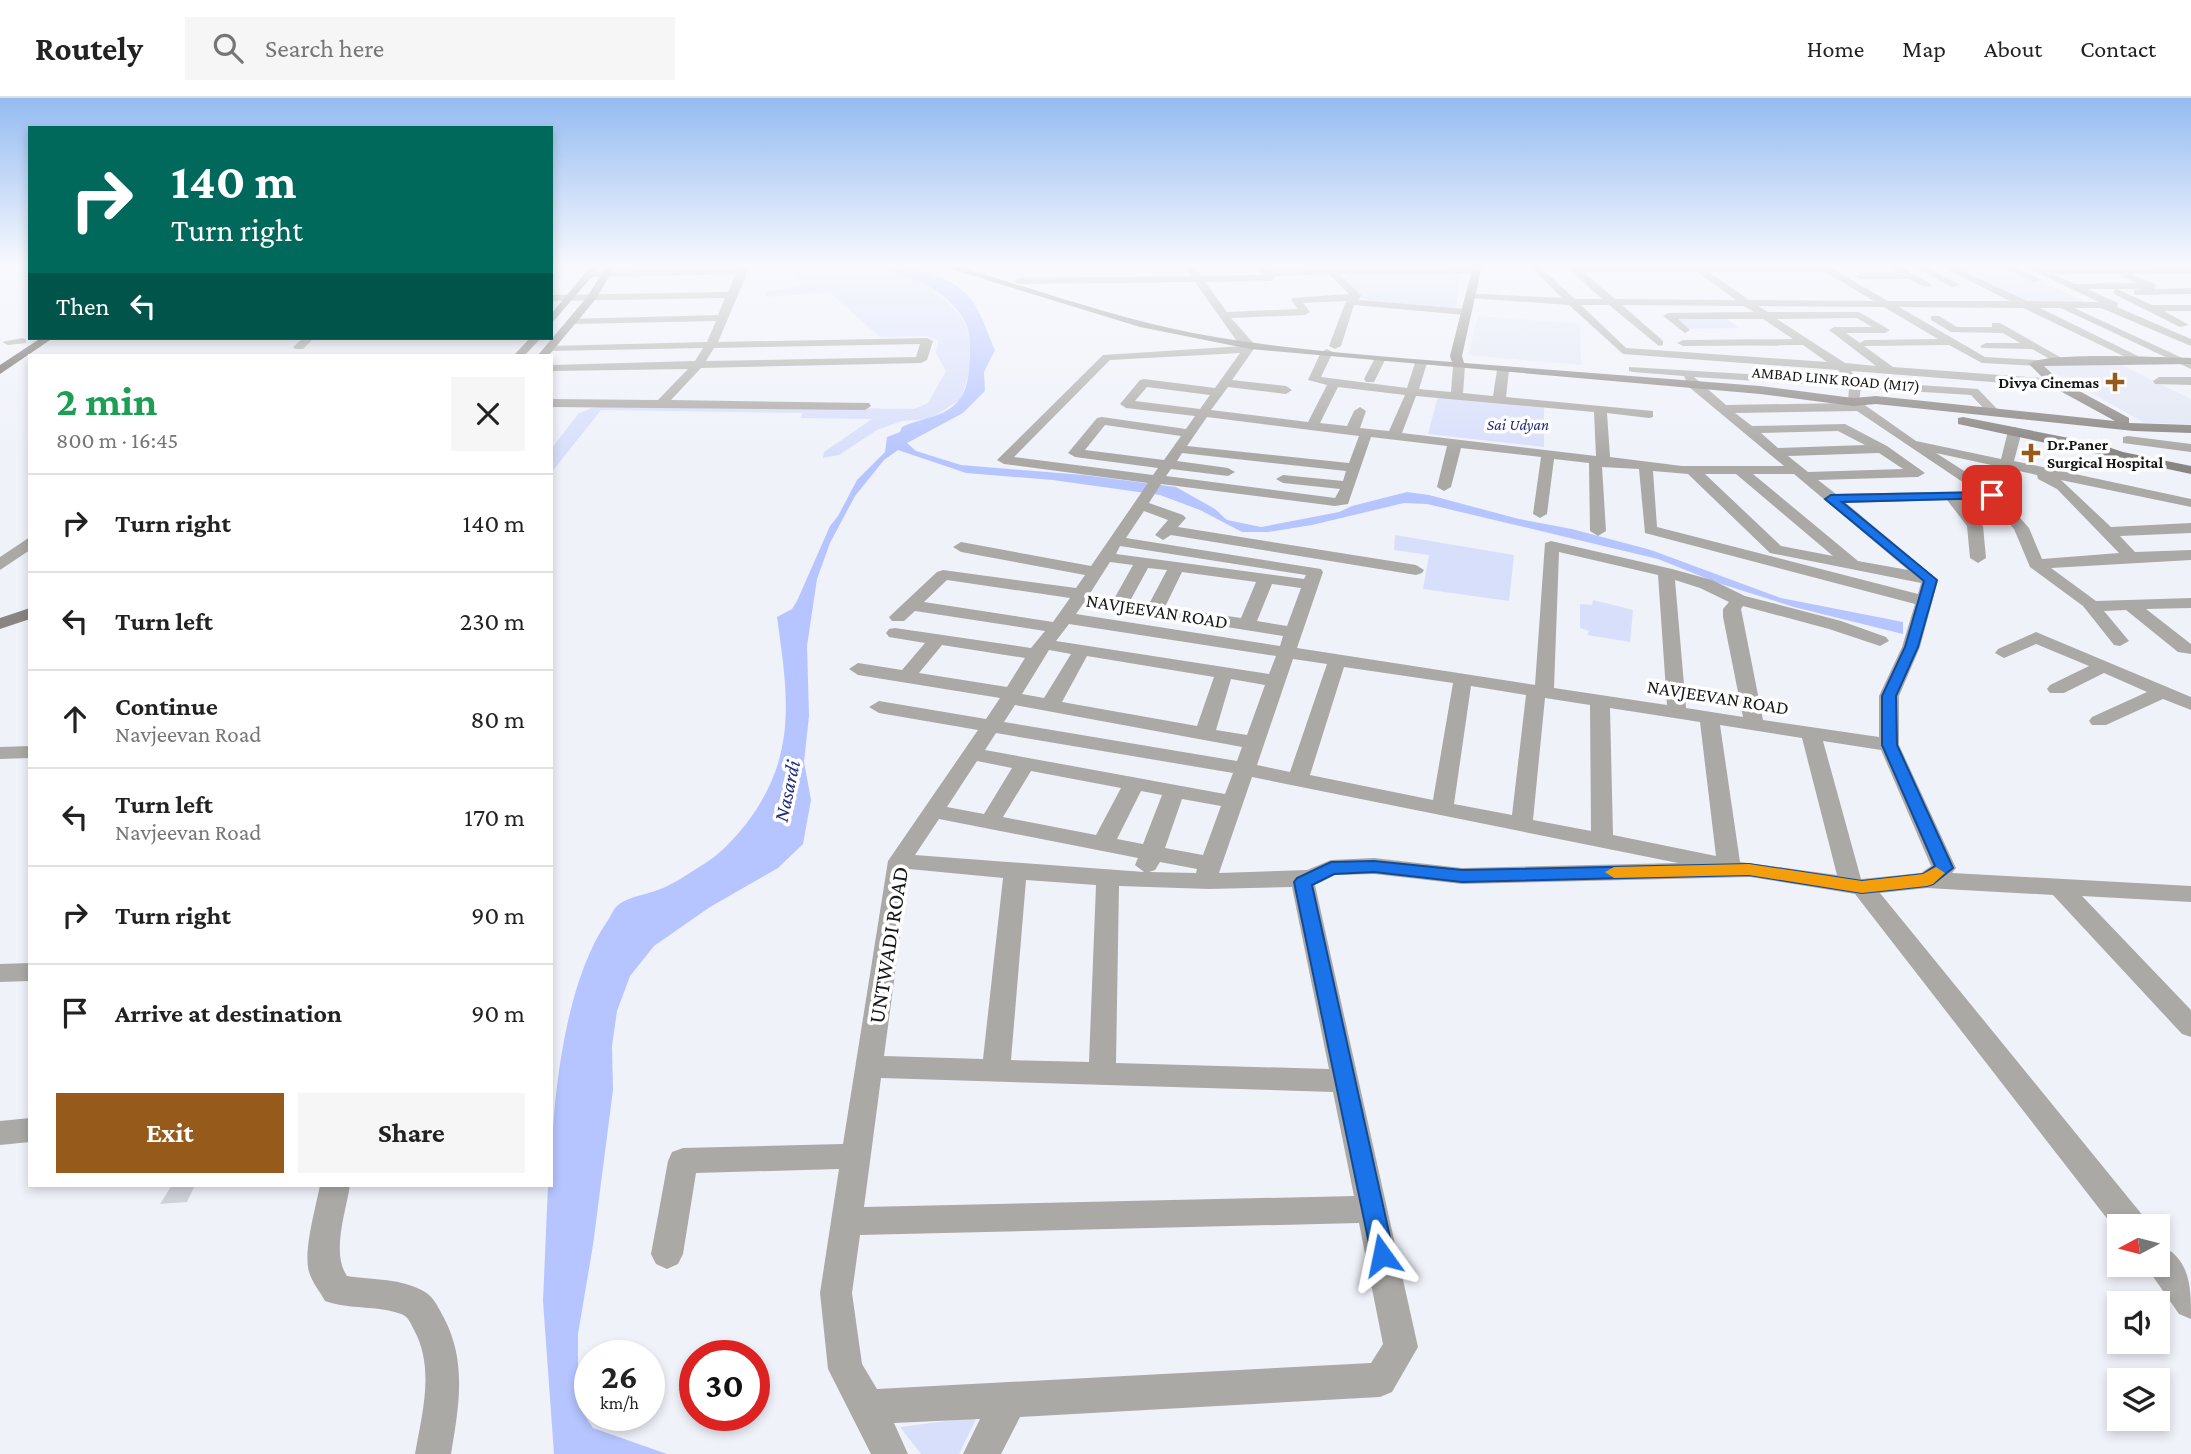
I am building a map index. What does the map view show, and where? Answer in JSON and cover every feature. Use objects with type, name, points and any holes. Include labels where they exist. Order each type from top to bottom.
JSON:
[{"type":"highway","points":[[0,355],[26,339]]},
{"type":"highway","points":[[0,370],[45,340]]},
{"type":"main road","points":[[547,351],[567,328]]},
{"type":"main road","points":[[1162,328],[1246,344],[1636,372],[1691,381]]},
{"type":"main road","points":[[1184,328],[1246,344]]},
{"type":"main road","points":[[1457,361],[1462,328]]},
{"type":"main road","points":[[520,354],[534,340]]},
{"type":"main road","points":[[1331,349],[1421,363],[1457,361],[1503,370],[1691,381],[1855,396],[1925,414],[2191,470]]},
{"type":"main road","points":[[2118,454],[2134,426],[2055,383],[2035,366],[2038,363],[2061,361],[2188,363]]},
{"type":"main road","points":[[1855,396],[1944,422],[2014,433]]},
{"type":"main road","name":"AMBAD LINK ROAD (M17)","points":[[1875,400],[2134,426],[2191,429]]},
{"type":"main road","points":[[0,612],[28,604]]},
{"type":"main road","points":[[0,624],[28,614]]},
{"type":"street","points":[[663,403],[698,365],[718,328]]},
{"type":"street","points":[[1234,328],[1246,344]]},
{"type":"street","points":[[1340,328],[1314,380],[1648,414]]},
{"type":"street","points":[[1599,328],[1619,347],[1636,372],[1855,396]]},
{"type":"street","points":[[1740,328],[1789,362]]},
{"type":"street","points":[[1785,328],[1842,366],[1855,396],[1875,418],[1992,495],[2021,528],[2036,564],[2091,606],[2120,641]]},
{"type":"street","points":[[1831,328],[1890,370]]},
{"type":"street","points":[[1892,328],[1896,330]]},
{"type":"street","points":[[1928,328],[1982,360],[2038,363]]},
{"type":"street","points":[[1952,328],[2007,330]]},
{"type":"street","points":[[2004,328],[2061,361]]},
{"type":"street","points":[[2072,328],[2142,361]]},
{"type":"street","points":[[2110,328],[2188,363]]},
{"type":"street","points":[[2155,328],[2191,343]]},
{"type":"street","points":[[1644,330],[1659,343]]},
{"type":"street","points":[[1644,330],[1658,330]]},
{"type":"street","points":[[1672,330],[1693,330],[1709,342]]},
{"type":"street","points":[[1834,330],[1931,330]]},
{"type":"street","points":[[2053,334],[2084,334]]},
{"type":"street","points":[[8,342],[26,339]]},
{"type":"street","points":[[299,346],[306,340]]},
{"type":"street","points":[[547,351],[927,341],[921,360],[553,368]]},
{"type":"street","points":[[1619,347],[1659,343],[1805,342]]},
{"type":"street","points":[[1853,343],[1953,342]]},
{"type":"street","points":[[1246,344],[1107,357],[1004,460],[1150,490],[1335,502],[1343,500],[1354,468],[1360,411]]},
{"type":"street","name":"UNTWADI ROAD","points":[[890,1454],[845,1369],[835,1293],[899,861],[1222,388],[1246,344]]},
{"type":"street","points":[[1986,346],[2035,346]]},
{"type":"street","points":[[1619,347],[2055,383]]},
{"type":"street","points":[[2086,350],[2109,362]]},
{"type":"street","points":[[1370,379],[1380,358]]},
{"type":"street","points":[[1457,361],[1457,396]]},
{"type":"street","points":[[1394,436],[1421,363]]},
{"type":"street","points":[[1499,400],[1503,370]]},
{"type":"street","points":[[1691,381],[1930,580]]},
{"type":"street","points":[[2159,381],[2191,381]]},
{"type":"street","points":[[2177,381],[2191,388]]},
{"type":"street","points":[[1286,390],[1144,383],[1126,404],[1646,466],[1800,473],[1918,473],[1882,449],[1840,427],[1836,422],[1875,418]]},
{"type":"street","points":[[1312,427],[1332,386]]},
{"type":"street","points":[[1723,409],[1855,396],[1974,392],[1993,411]]},
{"type":"street","points":[[553,403],[864,406]]},
{"type":"street","points":[[1600,409],[1603,460]]},
{"type":"street","points":[[1191,433],[1102,421],[1074,453],[1174,456],[1354,468]]},
{"type":"street","points":[[1748,430],[1840,427]]},
{"type":"street","points":[[2007,463],[2014,433]]},
{"type":"street","points":[[2128,440],[2191,448]]},
{"type":"street","points":[[1444,486],[1455,443]]},
{"type":"street","points":[[1912,444],[2191,502]]},
{"type":"street","points":[[1775,452],[1882,449]]},
{"type":"street","points":[[1541,514],[1548,454]]},
{"type":"street","points":[[1174,456],[1228,472]]},
{"type":"street","points":[[1598,531],[1595,465],[1603,460]]},
{"type":"street","points":[[1646,466],[1650,530],[1924,601]]},
{"type":"street","points":[[2025,466],[2062,486],[2129,557]]},
{"type":"street","points":[[1692,470],[1776,550],[1930,580]]},
{"type":"street","points":[[1740,470],[1853,566]]},
{"type":"street","points":[[1283,479],[1348,486]]},
{"type":"street","points":[[1150,490],[1178,519],[1152,547]]},
{"type":"street","points":[[1831,499],[1992,495]]},
{"type":"street","points":[[1951,496],[1975,526],[1978,558]]},
{"type":"street","points":[[2108,532],[2191,528]]},
{"type":"street","points":[[1167,530],[1416,570]]},
{"type":"street","points":[[0,565],[28,544]]},
{"type":"street","points":[[1522,824],[1540,691],[1551,546],[1666,572],[1706,584],[1739,600],[1835,625],[1880,641]]},
{"type":"street","points":[[961,547],[1106,557],[1310,585]]},
{"type":"street","points":[[1106,557],[1152,547],[1315,572],[1208,872]]},
{"type":"street","points":[[2036,564],[2191,555]]},
{"type":"street","points":[[1119,605],[1143,562]]},
{"type":"street","points":[[1154,610],[1177,567]]},
{"type":"street","points":[[1666,572],[1676,712]]},
{"type":"street","points":[[1276,681],[1082,650],[1060,623],[993,582],[943,575],[912,605],[897,625],[937,640],[1060,623],[1119,605],[1247,625],[1290,642]]},
{"type":"street","points":[[1247,625],[1266,579]]},
{"type":"street","points":[[1927,880],[1944,868],[1889,745],[1889,696],[1912,647],[1930,580]]},
{"type":"street","points":[[967,613],[993,582]]},
{"type":"street","points":[[1739,600],[1732,609],[1732,617],[1754,724]]},
{"type":"street","points":[[2091,606],[2191,603]]},
{"type":"street","points":[[912,605],[1060,623]]},
{"type":"street","points":[[2130,605],[2184,648],[2191,649]]},
{"type":"street","name":"NAVJEEVAN ROAD","points":[[1060,623],[1290,642],[1337,660],[1889,745]]},
{"type":"street","points":[[2004,653],[2036,637],[2191,704]]},
{"type":"street","points":[[906,677],[937,640]]},
{"type":"street","points":[[1050,705],[1082,650]]},
{"type":"street","points":[[1298,780],[1337,660]]},
{"type":"street","points":[[2057,689],[2104,666]]},
{"type":"street","points":[[858,669],[1255,743]]},
{"type":"street","points":[[1205,734],[1224,673]]},
{"type":"street","points":[[1442,808],[1463,679]]},
{"type":"street","points":[[2099,721],[2163,692]]},
{"type":"street","points":[[1600,700],[1602,840]]},
{"type":"street","points":[[879,706],[1245,769],[1739,867],[1857,886],[1927,880],[2191,894]]},
{"type":"street","points":[[1709,717],[1739,867]]},
{"type":"street","points":[[1811,733],[1857,886],[2122,1214]]},
{"type":"street","points":[[1080,774],[1098,743]]},
{"type":"street","points":[[0,753],[28,752]]},
{"type":"street","points":[[972,754],[1234,802]]},
{"type":"street","points":[[990,821],[1025,764]]},
{"type":"street","points":[[1103,843],[1134,784]]},
{"type":"street","points":[[1145,879],[1151,852],[1174,791]]},
{"type":"street","points":[[933,811],[1151,852],[1208,872],[1254,882],[1312,878]]},
{"type":"street","points":[[899,861],[1145,879],[1208,872]]},
{"type":"street","points":[[868,1408],[1380,1380],[1401,1347],[1303,882],[1331,868],[1374,866],[1462,876],[1739,867]]},
{"type":"street","points":[[996,1071],[1015,871]]},
{"type":"street","points":[[1102,1074],[1108,877]]},
{"type":"street","points":[[2059,887],[2191,1027]]},
{"type":"street","points":[[0,974],[28,972]]},
{"type":"street","points":[[868,1067],[1345,1081]]},
{"type":"street","points":[[0,1133],[28,1130]]},
{"type":"street","points":[[667,1254],[684,1161],[855,1156]]},
{"type":"street","points":[[335,1187],[325,1245],[324,1270],[337,1290],[353,1295],[402,1298],[418,1305],[435,1333],[442,1354],[443,1388],[433,1454]]},
{"type":"street","points":[[846,1221],[1372,1209]]},
{"type":"street","points":[[2170,1275],[2191,1303]]},
{"type":"street","points":[[981,1454],[1010,1400]]},
{"type":"shaded area","points":[[1475,328],[1580,328],[1581,365],[1468,355]]},
{"type":"shaded area","name":"Divya Cinemas","points":[[2122,365],[2191,399],[2191,424],[2145,423],[2043,366]]},
{"type":"green space","points":[[870,328],[967,328],[970,337],[970,366],[960,400],[929,419],[902,421],[877,430],[839,455],[823,458],[824,452],[872,419],[800,418],[803,413],[601,410],[553,470],[553,446],[579,413],[599,405],[914,409],[928,403],[946,371],[936,353],[938,340],[926,336],[880,337]]},
{"type":"green space","name":"Sai Udyan","points":[[1438,396],[1544,407],[1544,447],[1428,434]]},
{"type":"green space","points":[[1395,535],[1514,555],[1509,601],[1423,589],[1429,555],[1394,550]]},
{"type":"green space","points":[[1593,600],[1633,610],[1630,642],[1587,635],[1589,631],[1580,628],[1580,604],[1592,605]]},
{"type":"green space","points":[[977,1417],[959,1454],[921,1454],[900,1427]]},
{"type":"water","name":"Nasardi","points":[[968,328],[986,328],[995,350],[984,372],[985,391],[963,413],[907,443],[916,451],[961,465],[1084,475],[1176,487],[1215,509],[1227,520],[1261,527],[1339,512],[1407,492],[1429,495],[1651,550],[1781,598],[1903,622],[1903,634],[1794,607],[1718,583],[1658,559],[1427,504],[1404,503],[1312,525],[1268,532],[1242,532],[1200,510],[1160,495],[1053,480],[966,473],[898,450],[884,460],[855,496],[830,543],[817,579],[807,646],[809,716],[804,762],[811,800],[803,844],[778,868],[710,907],[654,946],[630,976],[617,1011],[612,1046],[613,1090],[593,1245],[578,1340],[574,1340],[574,1431],[602,1431],[667,1454],[554,1454],[543,1301],[548,1187],[553,1187],[554,1121],[562,1049],[579,980],[591,950],[616,907],[628,899],[668,886],[710,860],[737,835],[763,799],[782,749],[785,725],[786,699],[777,617],[792,609],[797,601],[830,526],[857,480],[885,452],[887,437],[900,432],[902,427],[947,411],[953,406],[966,386],[970,359]]},
{"type":"building","points":[[171,1187],[194,1187],[187,1202],[160,1204]]},
{"type":"slow traffic","points":[[1614,872],[1749,869],[1862,887],[1927,880],[1936,873]]},
{"type":"place","name":"Divya Cinemas","points":[[2115,382]]},
{"type":"place","name":"Dr.Paner Surgical Hospital","points":[[2031,453]]},
{"type":"route","points":[[1382,1255],[1303,882],[1331,868],[1374,866],[1462,876],[1749,869],[1862,887],[1927,880],[1944,868],[1889,745],[1889,696],[1912,647],[1930,580],[1831,499],[1992,495]]}]
